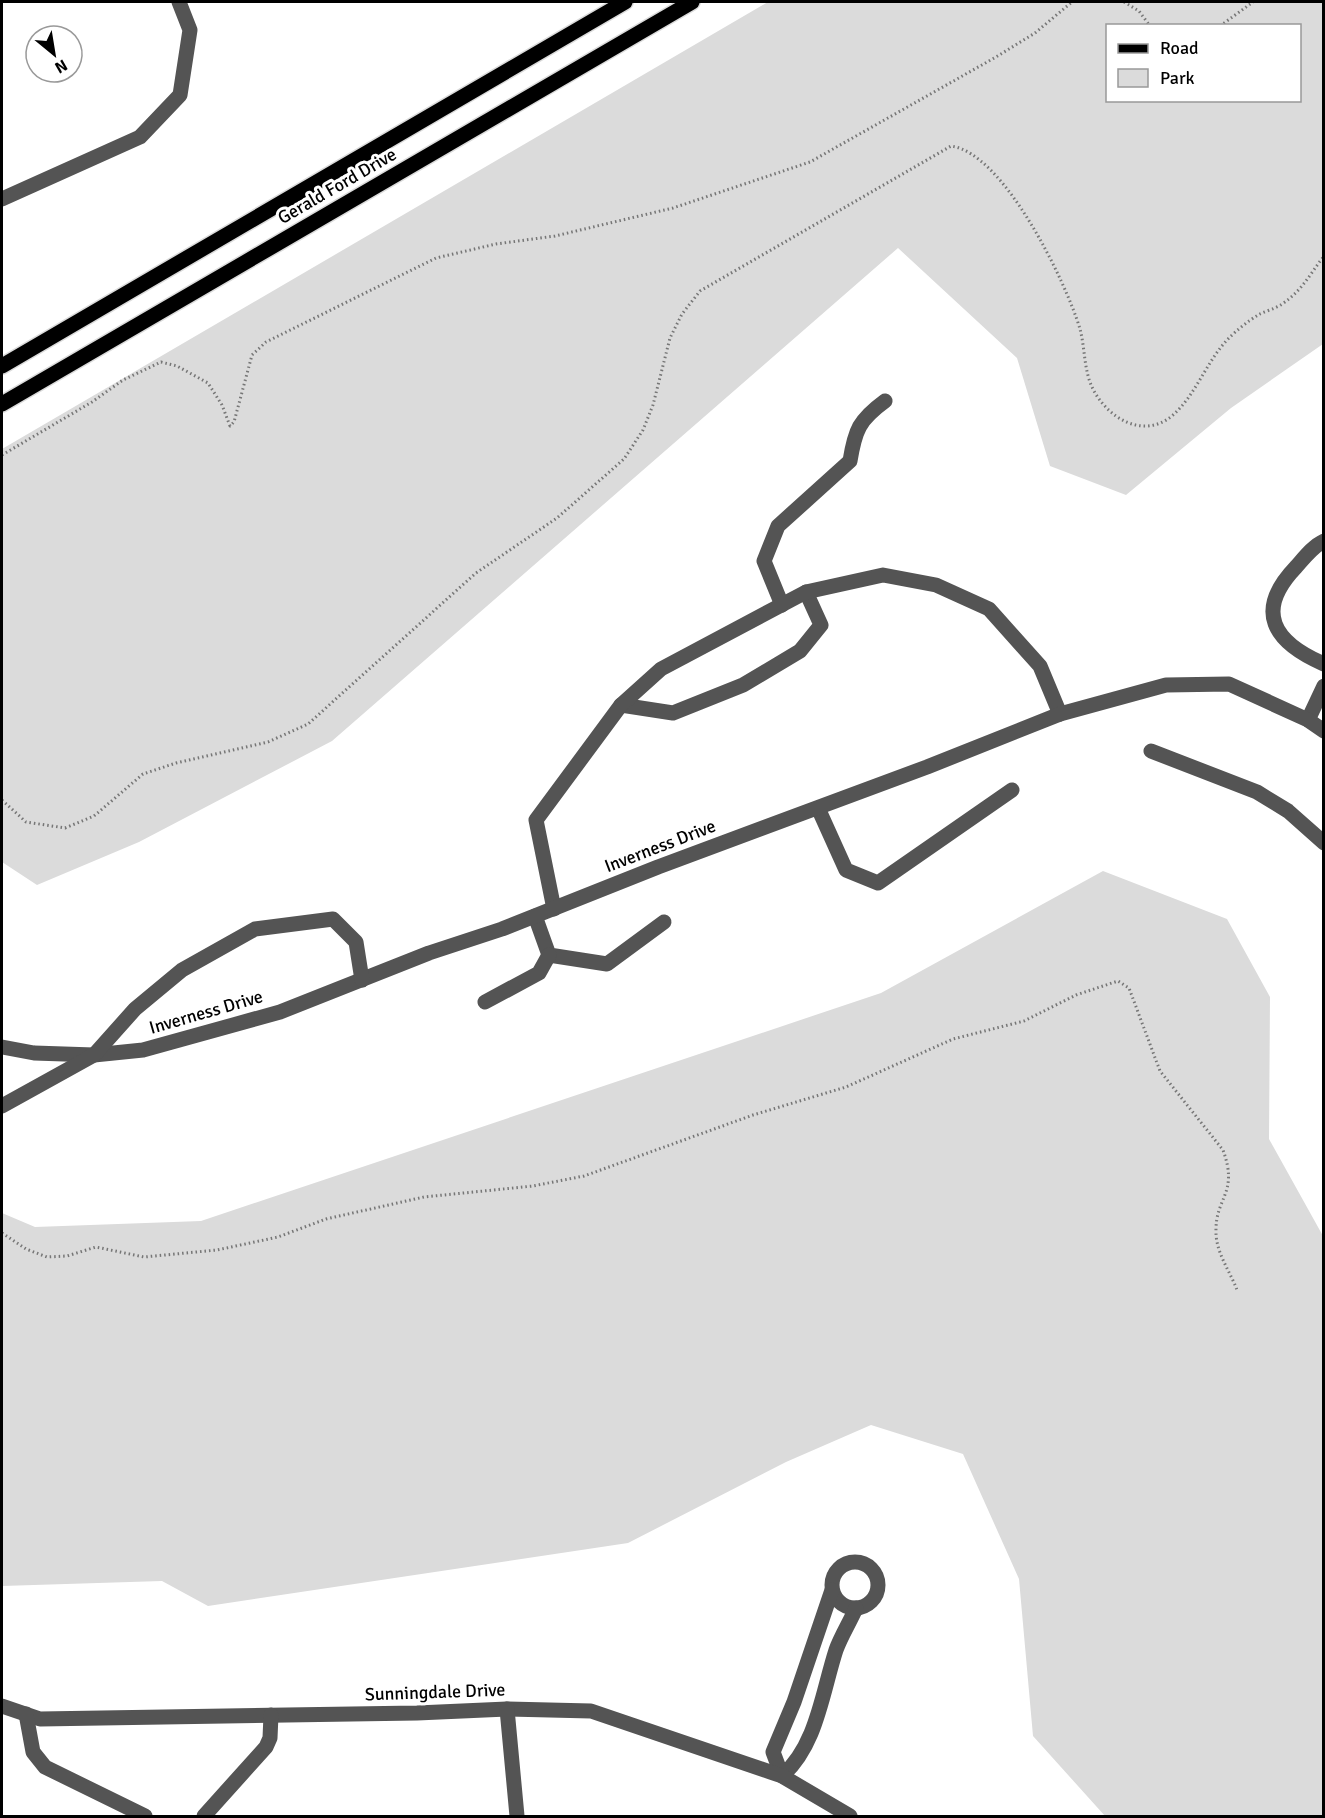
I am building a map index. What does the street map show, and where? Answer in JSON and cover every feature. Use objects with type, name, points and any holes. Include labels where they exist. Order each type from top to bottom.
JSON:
[{"type":"main road","name":"Gerald Ford Drive","points":[[2,366],[625,2]]},
{"type":"main road","name":"Gerald Ford Drive","points":[[2,405],[692,2]]},
{"type":"street","points":[[2,199],[140,138],[180,94],[190,30],[180,2]]},
{"type":"street","points":[[782,605],[764,561],[778,526],[850,461],[854,434],[867,414],[885,401]]},
{"type":"street","points":[[1323,541],[1291,572],[1272,601],[1275,626],[1288,644],[1323,664]]},
{"type":"street","points":[[554,909],[536,820],[621,705],[661,669],[806,592],[883,575],[936,585],[988,609],[1040,666],[1060,714]]},
{"type":"street","points":[[621,705],[673,713],[743,685],[800,651],[821,625],[806,592]]},
{"type":"street","name":"Inverness Drive","points":[[2,1047],[34,1053],[94,1055],[143,1050],[280,1012],[429,953],[554,909],[1060,714],[1166,685],[1229,684],[1308,720],[1323,731]]},
{"type":"street","points":[[1308,720],[1323,686]]},
{"type":"street","points":[[1151,751],[1257,792],[1288,811],[1323,843]]},
{"type":"street","points":[[818,808],[846,870],[878,884],[1012,790]]},
{"type":"street","points":[[485,1002],[539,973],[549,955],[535,916]]},
{"type":"street","points":[[2,1106],[94,1055],[135,1009],[182,970],[255,928],[333,919],[356,942],[362,980]]},
{"type":"street","points":[[549,955],[607,964],[664,922]]},
{"type":"street","points":[[832,1590],[837,1600],[846,1606],[856,1608],[866,1605],[874,1598],[878,1588],[878,1578],[873,1569],[864,1563],[854,1561],[836,1570],[832,1580],[832,1590],[794,1702],[773,1752],[782,1776],[798,1762],[819,1712],[837,1648],[856,1608]]},
{"type":"street","points":[[813,1641],[837,1648]]},
{"type":"street","points":[[794,1702],[819,1712]]},
{"type":"street","name":"Sunningdale Drive","points":[[2,1706],[40,1719],[507,1709],[591,1711],[782,1776],[850,1816]]},
{"type":"street","points":[[507,1709],[517,1816]]},
{"type":"street","points":[[26,1714],[33,1752],[45,1767],[146,1816]]},
{"type":"street","points":[[204,1816],[266,1747],[270,1738],[271,1715]]},
{"type":"path","points":[[2,454],[92,402],[123,380],[161,362],[177,366],[208,383],[222,405],[227,425],[232,426],[252,355],[266,342],[436,258],[496,244],[555,236],[674,208],[810,162],[996,57],[1035,33],[1072,2]]},
{"type":"path","points":[[1124,2],[1138,11],[1148,24]]},
{"type":"path","points":[[1223,24],[1253,2]]},
{"type":"path","points":[[2,800],[26,822],[65,828],[94,816],[143,774],[176,763],[268,742],[308,724],[476,573],[557,518],[624,459],[643,430],[653,405],[670,338],[682,314],[700,291],[951,146],[964,148],[992,169],[1024,213],[1068,295],[1080,330],[1091,386],[1117,419],[1132,426],[1156,424],[1173,415],[1229,338],[1257,315],[1282,304],[1306,284],[1323,256]]},
{"type":"path","points":[[2,1233],[26,1249],[47,1257],[67,1256],[96,1247],[144,1257],[217,1250],[278,1237],[326,1219],[424,1197],[533,1186],[584,1176],[753,1114],[828,1094],[953,1039],[1024,1021],[1076,995],[1118,981],[1129,988],[1160,1071],[1223,1150],[1228,1164],[1230,1186],[1216,1224],[1217,1241],[1237,1290]]},
{"type":"green space","points":[[768,2],[1323,2],[1323,344],[1231,408],[1126,495],[1050,466],[1017,358],[898,248],[332,741],[139,842],[37,885],[2,862],[2,449]]},
{"type":"green space","points":[[1103,871],[1227,919],[1270,997],[1269,1139],[1323,1236],[1323,1816],[1105,1816],[1033,1736],[1019,1579],[963,1454],[871,1425],[786,1462],[628,1543],[208,1606],[162,1581],[2,1586],[2,1213],[35,1227],[201,1221],[881,993]]}]
